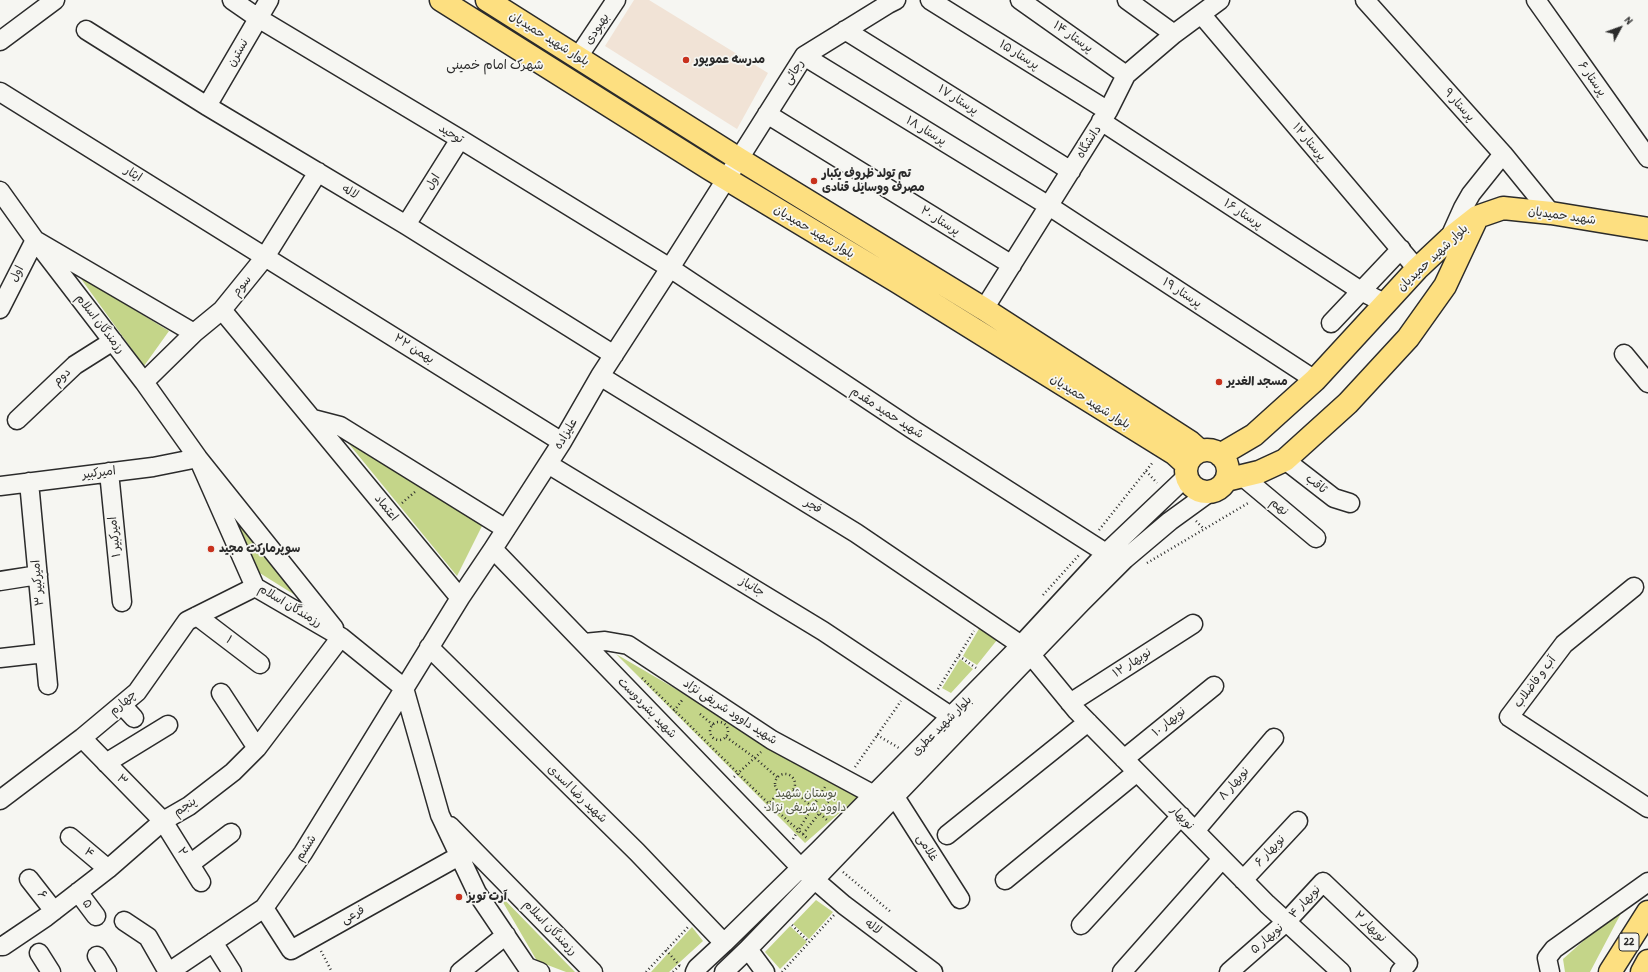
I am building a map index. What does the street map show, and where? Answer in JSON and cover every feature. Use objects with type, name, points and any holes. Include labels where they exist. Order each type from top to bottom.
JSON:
[{"type":"main road","name":"بلوار شهید حمیدیان","points":[[441,0],[726,179],[898,282],[1175,454],[1198,462],[1254,435],[1315,380],[1417,269],[1449,239],[1477,218]]},
{"type":"main road","name":"بلوار شهید حمیدیان","points":[[486,0],[739,159],[984,309],[1190,442],[1198,462]]},
{"type":"main road","points":[[564,78],[578,57]]},
{"type":"main road","name":"شهید حمیدیان","points":[[1477,218],[1503,208],[1551,213],[1648,229]]},
{"type":"main road","name":"بلوار شهید حمیدیان","points":[[1226,483],[1259,472],[1284,460],[1348,403],[1408,338],[1445,286],[1477,218]]},
{"type":"main road","points":[[898,282],[909,262]]},
{"type":"main road","points":[[1198,462],[1227,466],[1226,483],[1200,491],[1194,488],[1198,462]]},
{"type":"main road","name":"22","points":[[1610,972],[1642,925],[1648,912]]},
{"type":"main road","name":"22","points":[[1642,972],[1648,961]]},
{"type":"street","points":[[0,41],[55,0]]},
{"type":"street","name":"توحید","points":[[232,0],[258,18],[460,139],[670,268]]},
{"type":"street","name":"نسترن","points":[[208,106],[269,0]]},
{"type":"street","name":"رجائی","points":[[726,179],[804,56],[844,30],[896,0]]},
{"type":"street","name":"پرستار ۱۵","points":[[930,0],[1105,116]]},
{"type":"street","name":"پرستار ۱۴","points":[[1020,0],[1126,75]]},
{"type":"street","points":[[1127,0],[1174,34]]},
{"type":"street","name":"دانشگاه","points":[[984,309],[1105,116],[1126,75],[1174,34],[1220,0]]},
{"type":"street","name":"پرستار ۹","points":[[1365,0],[1503,154],[1551,213]]},
{"type":"street","name":"پرستار ۶","points":[[1536,0],[1648,158]]},
{"type":"street","name":"بهبودی","points":[[578,57],[613,1]]},
{"type":"street","name":"پرستار ۱۲","points":[[1201,14],[1417,269]]},
{"type":"street","name":"لاله","points":[[86,30],[208,106],[406,225],[614,355]]},
{"type":"street","name":"پرستار ۱۷","points":[[844,30],[1071,170]]},
{"type":"street","name":"پرستار ۱۸","points":[[804,56],[1049,206]]},
{"type":"street","name":"ایثار","points":[[0,92],[265,257]]},
{"type":"street","name":"پرستار ۲۰","points":[[767,114],[1012,265]]},
{"type":"street","name":"پرستار ۱۶","points":[[1105,116],[1361,291],[1386,304]]},
{"type":"street","name":"اول","points":[[406,225],[460,139]]},
{"type":"street","points":[[1449,239],[1471,194],[1503,154]]},
{"type":"street","name":"سوم","points":[[144,382],[194,333],[222,310],[265,257],[318,172]]},
{"type":"street","name":"علیزاده","points":[[404,688],[460,598],[562,442],[600,376],[726,179]]},
{"type":"street","name":"رزمندگان اسلام","points":[[0,191],[35,240],[144,382],[198,458],[341,637]]},
{"type":"street","name":"پرستار ۱۹","points":[[1049,206],[1315,380]]},
{"type":"street","points":[[35,240],[194,333]]},
{"type":"street","name":"اول","points":[[0,309],[35,240]]},
{"type":"street","points":[[1331,324],[1401,249]]},
{"type":"street","name":"۲۲ بهمن","points":[[265,257],[562,442]]},
{"type":"street","name":"شهید حمید مقدم","points":[[670,268],[912,429],[1106,554]]},
{"type":"street","name":"اعتماد","points":[[222,310],[460,598]]},
{"type":"street","name":"دوم","points":[[17,420],[75,365],[113,341]]},
{"type":"street","points":[[1624,354],[1648,383]]},
{"type":"street","name":"فجر","points":[[600,376],[856,533],[982,618],[1026,650]]},
{"type":"street","points":[[313,419],[340,426],[506,529]]},
{"type":"street","name":"رزمندگان اسلام","points":[[198,458],[255,587],[341,637],[404,688],[440,815],[459,856],[477,893],[527,967],[540,972]]},
{"type":"street","name":"امیرکبیر","points":[[0,486],[153,467],[198,458]]},
{"type":"street","name":"ثاقب","points":[[1284,460],[1334,498],[1350,503]]},
{"type":"street","name":"بلوار شهید عطری","points":[[687,969],[697,968],[724,943],[814,879],[841,867],[895,797],[1026,650],[1106,554],[1198,462]]},
{"type":"street","name":"جانباز","points":[[548,464],[823,631],[952,717]]},
{"type":"street","name":"امیرکبیر ۱","points":[[109,472],[122,602]]},
{"type":"street","name":"امیرکبیر ۳","points":[[29,482],[48,685]]},
{"type":"street","name":"بلوار شهید عطری","points":[[724,972],[748,949],[814,879],[839,830],[952,717],[1026,650],[1081,603],[1125,559],[1170,521],[1226,483]]},
{"type":"street","name":"نهم","points":[[1226,483],[1316,538]]},
{"type":"street","name":"شهید بشردوست","points":[[493,549],[784,850],[814,879]]},
{"type":"street","points":[[0,581],[38,575]]},
{"type":"street","name":"چهارم","points":[[0,800],[82,738],[137,692],[187,621],[255,587]]},
{"type":"street","name":"آب و فاضلاب","points":[[1634,587],[1564,644],[1508,717],[1648,808]]},
{"type":"street","name":"۱","points":[[197,616],[260,664]]},
{"type":"street","name":"نوبهار ۱۲","points":[[1070,703],[1193,624]]},
{"type":"street","name":"پنجم","points":[[0,946],[3,946],[54,911],[108,869],[163,822],[189,806],[228,776],[257,748],[341,637]]},
{"type":"street","name":"شهید داوود شریفی نژاد","points":[[584,643],[605,641],[628,645],[772,740],[874,795]]},
{"type":"street","name":"شهید رضا اسدی","points":[[429,647],[637,852],[724,943]]},
{"type":"street","name":"نوبهار","points":[[1026,650],[1070,703],[1222,859],[1286,922],[1323,966],[1341,972]]},
{"type":"street","points":[[0,658],[45,653]]},
{"type":"street","name":"نوبهار ۱۰","points":[[1124,759],[1214,686]]},
{"type":"street","name":"ششم","points":[[169,972],[264,908],[303,853],[404,688]]},
{"type":"street","points":[[221,693],[257,748]]},
{"type":"street","points":[[122,705],[134,718]]},
{"type":"street","points":[[947,835],[1088,722]]},
{"type":"street","points":[[106,763],[168,725]]},
{"type":"street","name":"۳","points":[[82,738],[163,822]]},
{"type":"street","name":"نوبهار ۸","points":[[1195,831],[1274,738]]},
{"type":"street","points":[[1004,880],[1137,772]]},
{"type":"street","name":"غلامی","points":[[895,797],[960,899]]},
{"type":"street","name":"رزمندگان اسلام","points":[[440,815],[593,972]]},
{"type":"street","points":[[1080,925],[1181,816]]},
{"type":"street","name":"نوبهار ۶","points":[[1243,880],[1298,821]]},
{"type":"street","name":"۲","points":[[163,822],[201,882]]},
{"type":"street","points":[[190,864],[231,833]]},
{"type":"street","name":"۴","points":[[70,836],[108,869]]},
{"type":"street","name":"فرعی","points":[[264,908],[290,950],[459,856]]},
{"type":"street","points":[[1122,972],[1222,859]]},
{"type":"street","name":"۶","points":[[29,879],[54,911]]},
{"type":"street","name":"لاله","points":[[814,879],[844,905],[933,972]]},
{"type":"street","name":"نوبهار ۴","points":[[1286,922],[1323,882]]},
{"type":"street","name":"نوبهار ۲","points":[[1323,882],[1408,963],[1401,972]]},
{"type":"street","points":[[1550,972],[1547,958],[1554,949],[1648,882]]},
{"type":"street","name":"۵","points":[[78,892],[96,916]]},
{"type":"street","points":[[124,921],[148,937],[169,972]]},
{"type":"street","name":"نوبهار ۵","points":[[1229,972],[1286,922]]},
{"type":"street","points":[[460,972],[506,935]]},
{"type":"street","points":[[213,942],[232,972]]},
{"type":"street","points":[[748,949],[765,972]]},
{"type":"street","points":[[39,954],[51,972]]},
{"type":"street","points":[[97,956],[107,972]]},
{"type":"path","points":[[390,513],[429,481]]},
{"type":"path","points":[[1145,564],[1250,502],[1226,483]]},
{"type":"path","points":[[930,702],[982,618]]},
{"type":"path","points":[[959,656],[976,668]]},
{"type":"path","points":[[663,724],[692,688]]},
{"type":"path","points":[[784,850],[799,831],[813,808],[877,735],[909,688]]},
{"type":"path","points":[[719,722],[725,725],[728,731],[726,737],[721,740],[715,739],[711,736],[710,730],[713,725],[719,722]]},
{"type":"path","points":[[877,735],[912,757]]},
{"type":"path","points":[[726,737],[755,758],[777,778]]},
{"type":"path","points":[[724,788],[738,772],[755,758],[772,740]]},
{"type":"path","points":[[783,774],[789,774],[794,778],[795,784],[793,790],[784,794],[779,792],[775,782],[777,778],[783,774]]},
{"type":"path","points":[[803,834],[820,814],[840,776]]},
{"type":"path","points":[[793,790],[839,830]]},
{"type":"path","points":[[755,819],[779,792]]},
{"type":"path","points":[[814,879],[841,867],[892,913]]},
{"type":"path","points":[[782,972],[844,905]]},
{"type":"path","points":[[646,972],[698,916]]},
{"type":"path","points":[[786,929],[796,919]]},
{"type":"path","points":[[791,924],[809,942]]},
{"type":"path","points":[[314,937],[332,972]]},
{"type":"path","points":[[666,950],[687,969]]},
{"type":"shaded area","name":"مدرسه عموپور","points":[[634,0],[649,0],[768,73],[737,129],[605,46]]},
{"type":"green space","points":[[79,276],[169,331],[144,366]]},
{"type":"green space","points":[[340,433],[482,526],[457,576]]},
{"type":"green space","points":[[223,496],[314,607],[255,570]]},
{"type":"green space","points":[[983,622],[1001,635],[977,665],[963,656]]},
{"type":"green space","name":"بوستان شهید داوود شریفی نژاد","points":[[616,654],[859,796],[805,843]]},
{"type":"green space","points":[[960,659],[973,669],[951,693],[942,688]]},
{"type":"green space","points":[[497,892],[575,972],[566,972],[537,961]]},
{"type":"green space","points":[[816,900],[833,912],[809,939],[793,924]]},
{"type":"green space","points":[[1627,902],[1590,972],[1565,972],[1563,959]]},
{"type":"green space","points":[[790,926],[807,942],[780,969],[765,952]]},
{"type":"green space","points":[[692,927],[703,941],[669,972],[651,972]]},
{"type":"place","name":"مدرسه عموپور","points":[[686,60]]},
{"type":"place","name":"تم تولد ظروف یکبار مصرف ووسایل قنادی","points":[[814,181]]},
{"type":"place","name":"مسجد الغدیر","points":[[1219,382]]},
{"type":"place","name":"سوپرمارکت مجید","points":[[211,549]]},
{"type":"place","name":"آرت تویز","points":[[459,897]]},
{"type":"district","name":"شهرک امام خمینی","points":[[495,66]]}]
